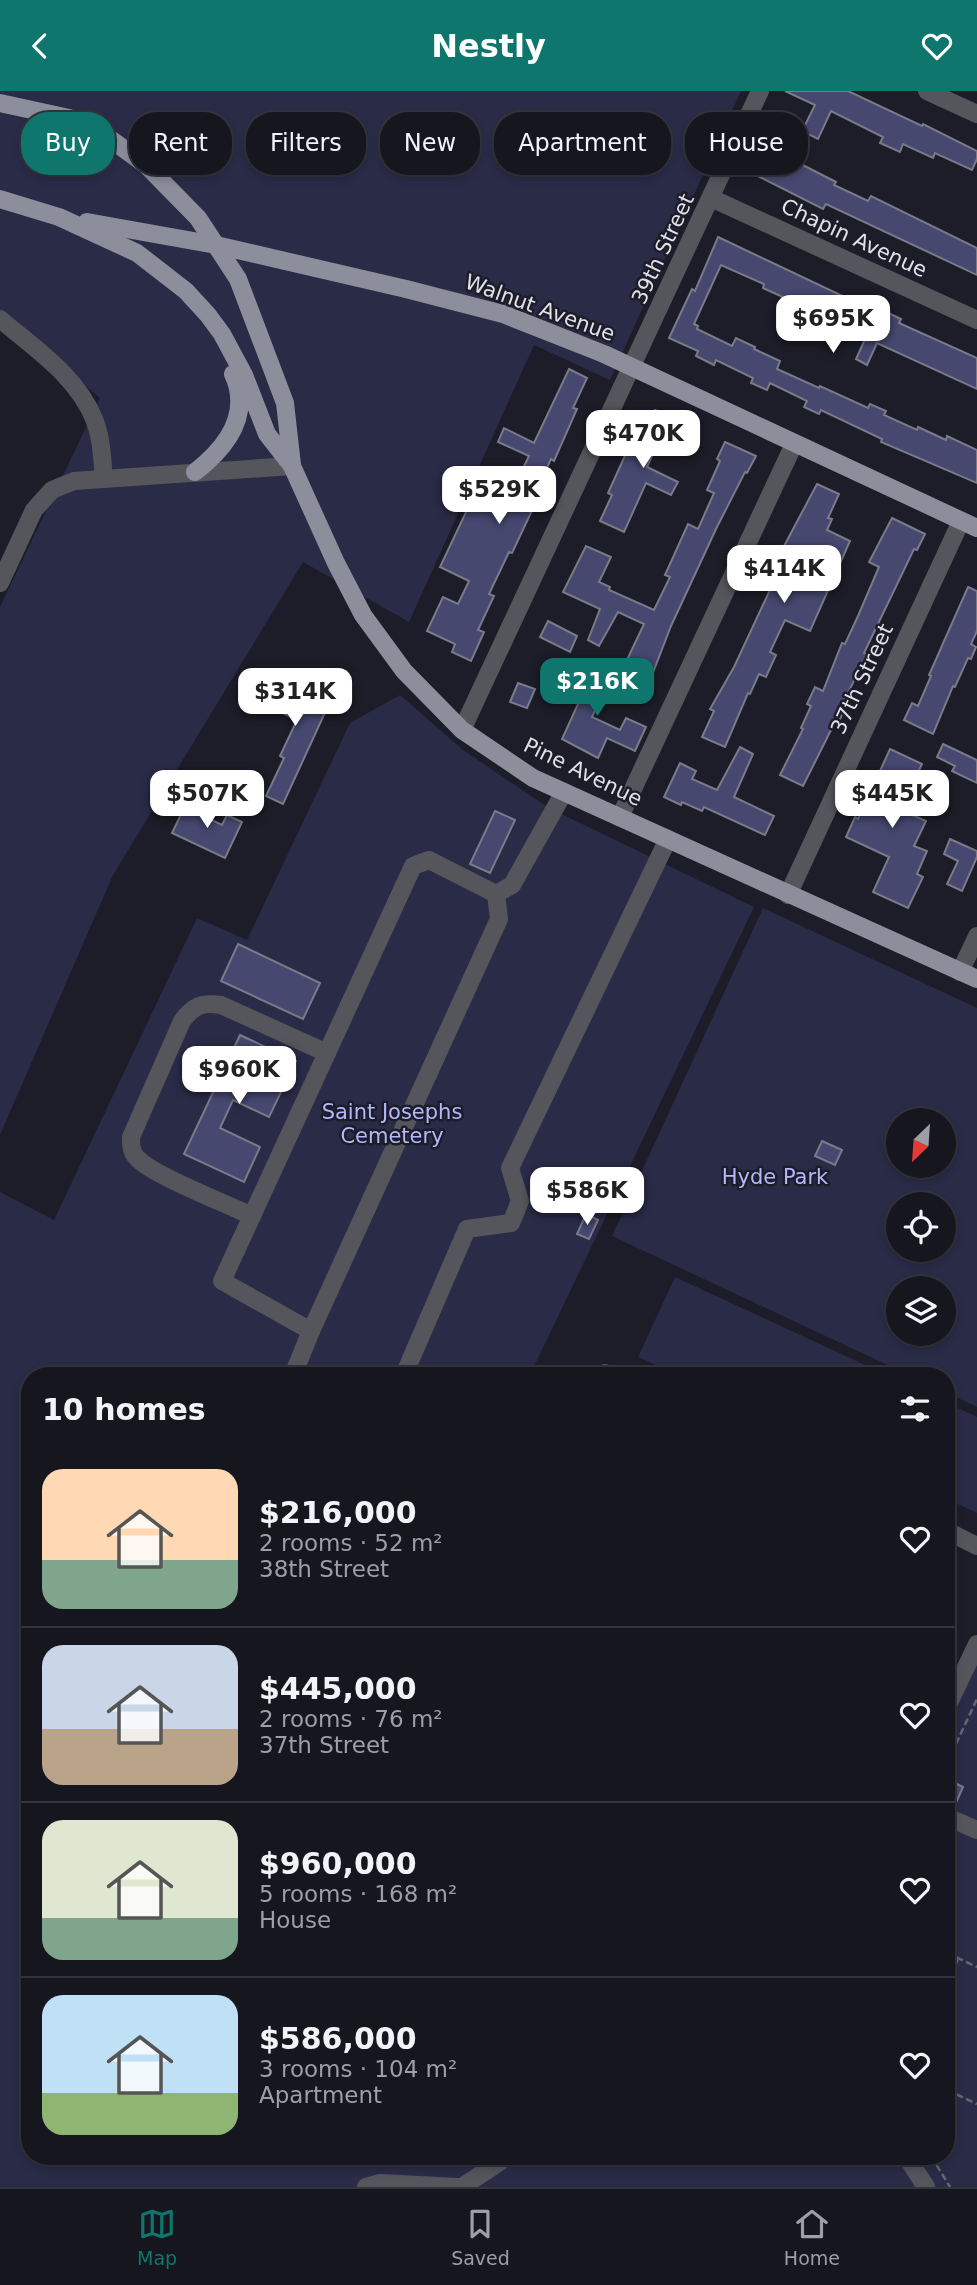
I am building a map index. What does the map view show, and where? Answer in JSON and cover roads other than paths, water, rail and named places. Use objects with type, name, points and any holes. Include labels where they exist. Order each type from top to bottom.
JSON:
[{"type":"main road","points":[[0,103],[69,118],[109,138],[146,165],[198,218],[238,279],[285,403],[292,465]]},
{"type":"main road","points":[[0,199],[59,217],[138,253],[186,291],[222,334],[244,375],[267,434],[292,465]]},
{"type":"main road","name":"Walnut Avenue","points":[[59,217],[216,246],[503,314],[633,367],[969,524]]},
{"type":"main road","points":[[195,472],[218,453],[227,441],[240,413],[237,382],[226,357],[222,334]]},
{"type":"main road","name":"Pine Avenue","points":[[292,465],[336,563],[363,615],[404,671],[462,730],[533,778],[977,979]]},
{"type":"street","name":"39th Street","points":[[462,730],[761,91]]},
{"type":"street","points":[[927,91],[977,114]]},
{"type":"street","name":"Chapin Avenue","points":[[711,198],[977,320]]},
{"type":"street","points":[[3,329],[61,372],[80,393],[94,419],[101,444],[104,479]]},
{"type":"street","points":[[620,817],[794,444]]},
{"type":"street","points":[[0,583],[34,510],[52,490],[74,481],[292,465]]},
{"type":"street","name":"37th Street","points":[[788,895],[969,524]]},
{"type":"street","points":[[496,894],[512,885],[564,792]]},
{"type":"street","points":[[407,1367],[467,1229],[511,1223],[520,1201],[510,1168],[668,839]]},
{"type":"street","points":[[312,1331],[222,1281],[414,866],[429,860],[496,894]]},
{"type":"street","points":[[296,1367],[499,919],[496,894]]},
{"type":"street","points":[[960,972],[977,936]]},
{"type":"street","points":[[252,1216],[161,1173],[138,1160],[131,1150],[131,1137],[182,1021],[191,1008],[205,1003],[220,1005],[327,1053]]},
{"type":"street","points":[[955,1535],[977,1546]]},
{"type":"street","points":[[955,1673],[977,1644]]},
{"type":"street","points":[[955,1820],[977,1830]]},
{"type":"street","points":[[366,2187],[380,2183],[460,2187],[495,2165]]},
{"type":"street","points":[[912,2165],[926,2187]]},
{"type":"park label","name":"Saint Josephs Cemetery","points":[[392,1124]]},
{"type":"park label","name":"Hyde Park","points":[[775,1177]]}]
